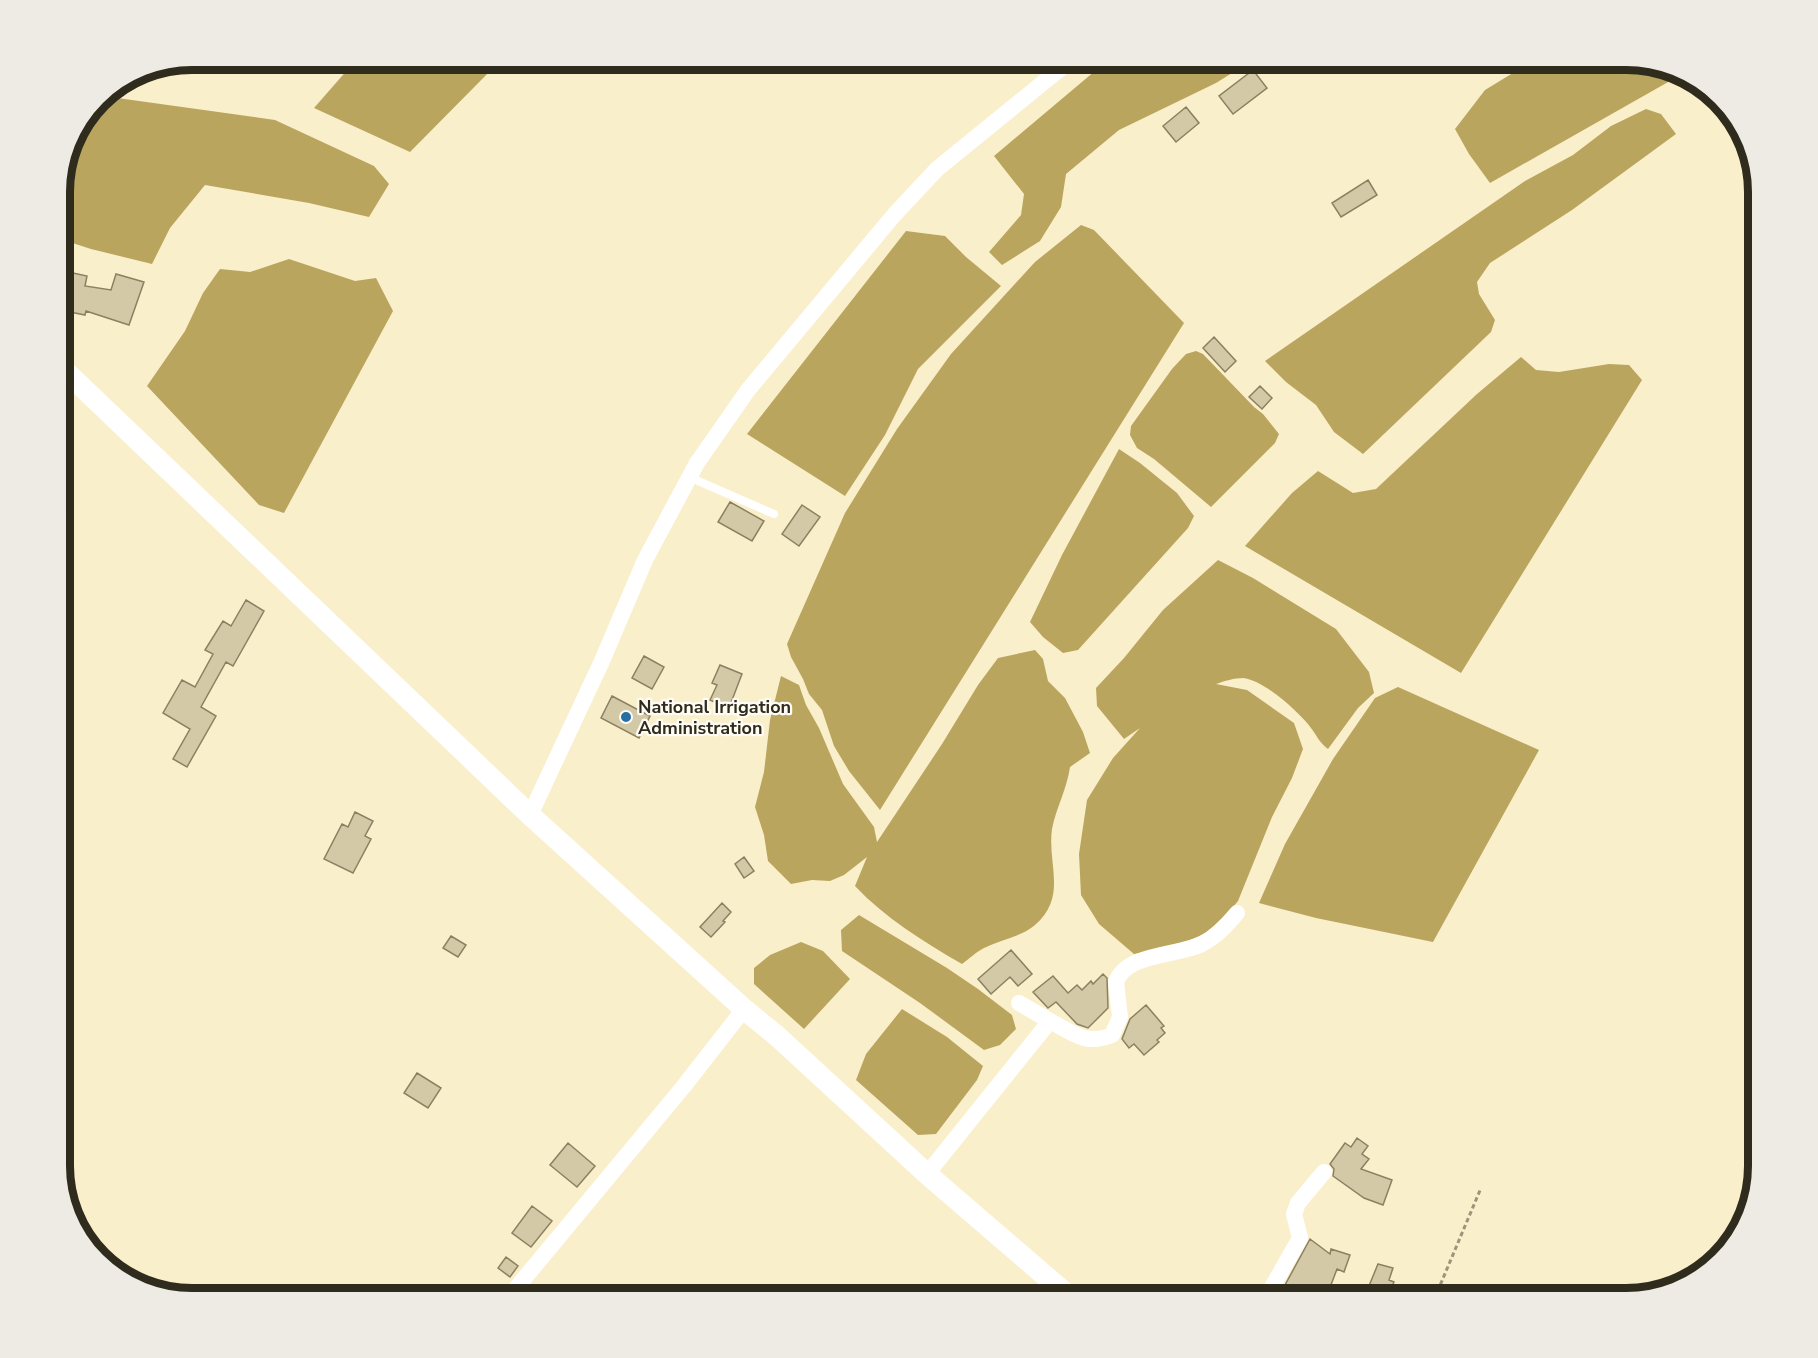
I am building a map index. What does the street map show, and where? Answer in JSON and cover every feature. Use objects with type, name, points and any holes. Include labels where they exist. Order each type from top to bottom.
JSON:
[{"type":"street","points":[[530,815],[602,661],[645,560],[689,477],[748,390],[894,215],[937,169],[1058,70]]},
{"type":"street","points":[[71,377],[530,815],[927,1174],[1059,1288]]},
{"type":"street","points":[[1019,1003],[1083,1039],[1095,1041],[1112,1035],[1120,1017],[1116,982],[1117,977],[1124,970],[1145,958],[1177,952],[1203,943],[1217,935],[1237,913]]},
{"type":"street","points":[[516,1288],[744,1010]]},
{"type":"street","points":[[927,1174],[1050,1021]]},
{"type":"street","points":[[1272,1288],[1300,1238],[1294,1214],[1298,1203],[1324,1172]]},
{"type":"lane","points":[[689,477],[774,514]]},
{"type":"path","points":[[1439,1288],[1481,1188]]},
{"type":"shaded area","points":[[1096,70],[1236,70],[1216,83],[1119,130],[1066,174],[1061,207],[1040,241],[1002,265],[989,252],[1021,215],[1024,194],[994,156]]},
{"type":"shaded area","points":[[1518,70],[1626,70],[1672,80],[1490,183],[1469,154],[1455,129],[1485,90]]},
{"type":"shaded area","points":[[346,71],[490,71],[410,152],[314,108]]},
{"type":"shaded area","points":[[116,98],[275,120],[374,166],[389,184],[369,217],[309,203],[205,185],[170,228],[152,264],[71,243],[72,176],[80,146],[87,131],[106,106]]},
{"type":"shaded area","points":[[1646,109],[1661,114],[1676,134],[1572,210],[1490,263],[1477,282],[1479,294],[1495,320],[1491,332],[1363,454],[1334,432],[1316,405],[1286,382],[1265,361],[1525,181],[1573,155],[1611,126]]},
{"type":"shaded area","points":[[1081,225],[1094,230],[1184,323],[880,810],[849,771],[834,746],[822,710],[809,694],[787,644],[845,513],[897,429],[951,354],[1035,262]]},
{"type":"shaded area","points":[[906,231],[945,236],[1001,286],[918,369],[885,435],[845,496],[747,434]]},
{"type":"shaded area","points":[[289,259],[355,281],[376,278],[393,311],[284,513],[259,505],[147,386],[185,331],[203,293],[220,269],[250,272]]},
{"type":"shaded area","points":[[1196,351],[1203,354],[1263,414],[1279,434],[1275,443],[1211,507],[1154,459],[1137,448],[1130,435],[1131,426],[1172,369],[1186,354]]},
{"type":"shaded area","points":[[1521,357],[1536,370],[1559,372],[1609,364],[1629,365],[1642,380],[1461,673],[1245,546],[1292,493],[1318,471],[1353,493],[1376,489],[1477,394]]},
{"type":"shaded area","points":[[1119,449],[1177,493],[1194,516],[1188,528],[1078,650],[1063,653],[1043,637],[1030,622],[1062,555]]},
{"type":"shaded area","points":[[1218,560],[1253,578],[1336,629],[1369,672],[1374,693],[1358,708],[1328,749],[1298,714],[1261,684],[1243,678],[1216,684],[1247,690],[1294,723],[1303,749],[1238,901],[1215,929],[1179,945],[1134,954],[1099,924],[1081,895],[1079,854],[1087,800],[1113,758],[1140,728],[1124,739],[1097,706],[1096,688],[1163,610]]},
{"type":"shaded area","points":[[1035,650],[1043,659],[1048,681],[1065,698],[1083,732],[1090,753],[1070,767],[1052,829],[1054,891],[1045,914],[1035,925],[984,948],[962,964],[892,919],[855,886],[867,857],[844,875],[830,881],[812,880],[791,884],[768,861],[764,835],[755,807],[764,772],[770,720],[781,676],[799,685],[843,784],[874,827],[877,842],[978,685],[998,658]]},
{"type":"shaded area","points":[[1398,687],[1539,750],[1433,942],[1316,918],[1259,903],[1285,844],[1333,759],[1375,698]]},
{"type":"shaded area","points":[[859,915],[978,989],[1012,1015],[1016,1029],[1000,1045],[984,1050],[920,1003],[842,951],[841,930]]},
{"type":"shaded area","points":[[801,942],[823,951],[850,979],[804,1029],[754,984],[754,968],[770,955]]},
{"type":"shaded area","points":[[902,1009],[947,1037],[983,1066],[977,1080],[936,1134],[918,1135],[856,1080],[866,1054]]},
{"type":"building","points":[[1253,70],[1267,88],[1233,114],[1219,96]]},
{"type":"building","points":[[1186,107],[1199,123],[1176,142],[1163,126]]},
{"type":"building","points":[[1368,180],[1377,195],[1341,217],[1332,203]]},
{"type":"building","points":[[73,273],[87,276],[85,286],[111,290],[116,274],[144,282],[129,325],[86,311],[85,315],[71,312]]},
{"type":"building","points":[[1214,337],[1236,361],[1225,372],[1203,348]]},
{"type":"building","points":[[1260,386],[1272,398],[1262,409],[1249,397]]},
{"type":"building","points":[[730,502],[764,521],[752,541],[718,522]]},
{"type":"building","points":[[802,505],[820,517],[799,546],[782,534]]},
{"type":"building","points":[[246,600],[264,611],[233,666],[226,662],[201,707],[216,716],[187,767],[173,759],[190,729],[163,713],[182,680],[195,687],[213,654],[205,650],[223,621],[231,626]]},
{"type":"building","points":[[644,656],[664,667],[652,689],[632,678]]},
{"type":"building","points":[[720,665],[742,674],[729,708],[710,700],[717,685],[712,683]]},
{"type":"building","name":"National Irrigation Administration","points":[[612,696],[650,716],[639,738],[601,718]]},
{"type":"building","points":[[355,812],[373,821],[365,836],[371,839],[353,873],[324,859],[342,824],[348,827]]},
{"type":"building","points":[[744,857],[754,871],[744,878],[735,864]]},
{"type":"building","points":[[722,903],[731,912],[711,937],[700,927]]},
{"type":"building","points":[[451,936],[466,945],[458,957],[443,948]]},
{"type":"building","points":[[1011,950],[1032,974],[1018,986],[1010,977],[991,994],[978,979]]},
{"type":"building","points":[[1103,974],[1107,978],[1108,1008],[1088,1028],[1077,1024],[1056,1002],[1048,1008],[1033,992],[1053,976],[1068,993],[1077,985],[1082,990],[1091,981],[1093,984]]},
{"type":"building","points":[[1146,1005],[1164,1026],[1161,1028],[1165,1033],[1157,1040],[1159,1042],[1144,1055],[1134,1044],[1129,1048],[1122,1039],[1130,1019]]},
{"type":"building","points":[[417,1073],[441,1088],[428,1108],[404,1093]]},
{"type":"building","points":[[1357,1138],[1368,1146],[1362,1154],[1369,1159],[1361,1169],[1392,1180],[1383,1205],[1364,1198],[1333,1176],[1334,1169],[1330,1164],[1345,1143],[1351,1147]]},
{"type":"building","points":[[568,1143],[595,1166],[577,1187],[550,1165]]},
{"type":"building","points":[[532,1206],[552,1221],[531,1247],[512,1233]]},
{"type":"building","points":[[1310,1239],[1330,1254],[1331,1249],[1350,1255],[1344,1272],[1337,1269],[1330,1288],[1283,1288]]},
{"type":"building","points":[[506,1257],[518,1266],[510,1277],[498,1268]]},
{"type":"building","points":[[1378,1264],[1393,1268],[1389,1280],[1394,1282],[1391,1288],[1368,1288]]},
{"type":"place","name":"National Irrigation Administration","points":[[626,717]]}]
